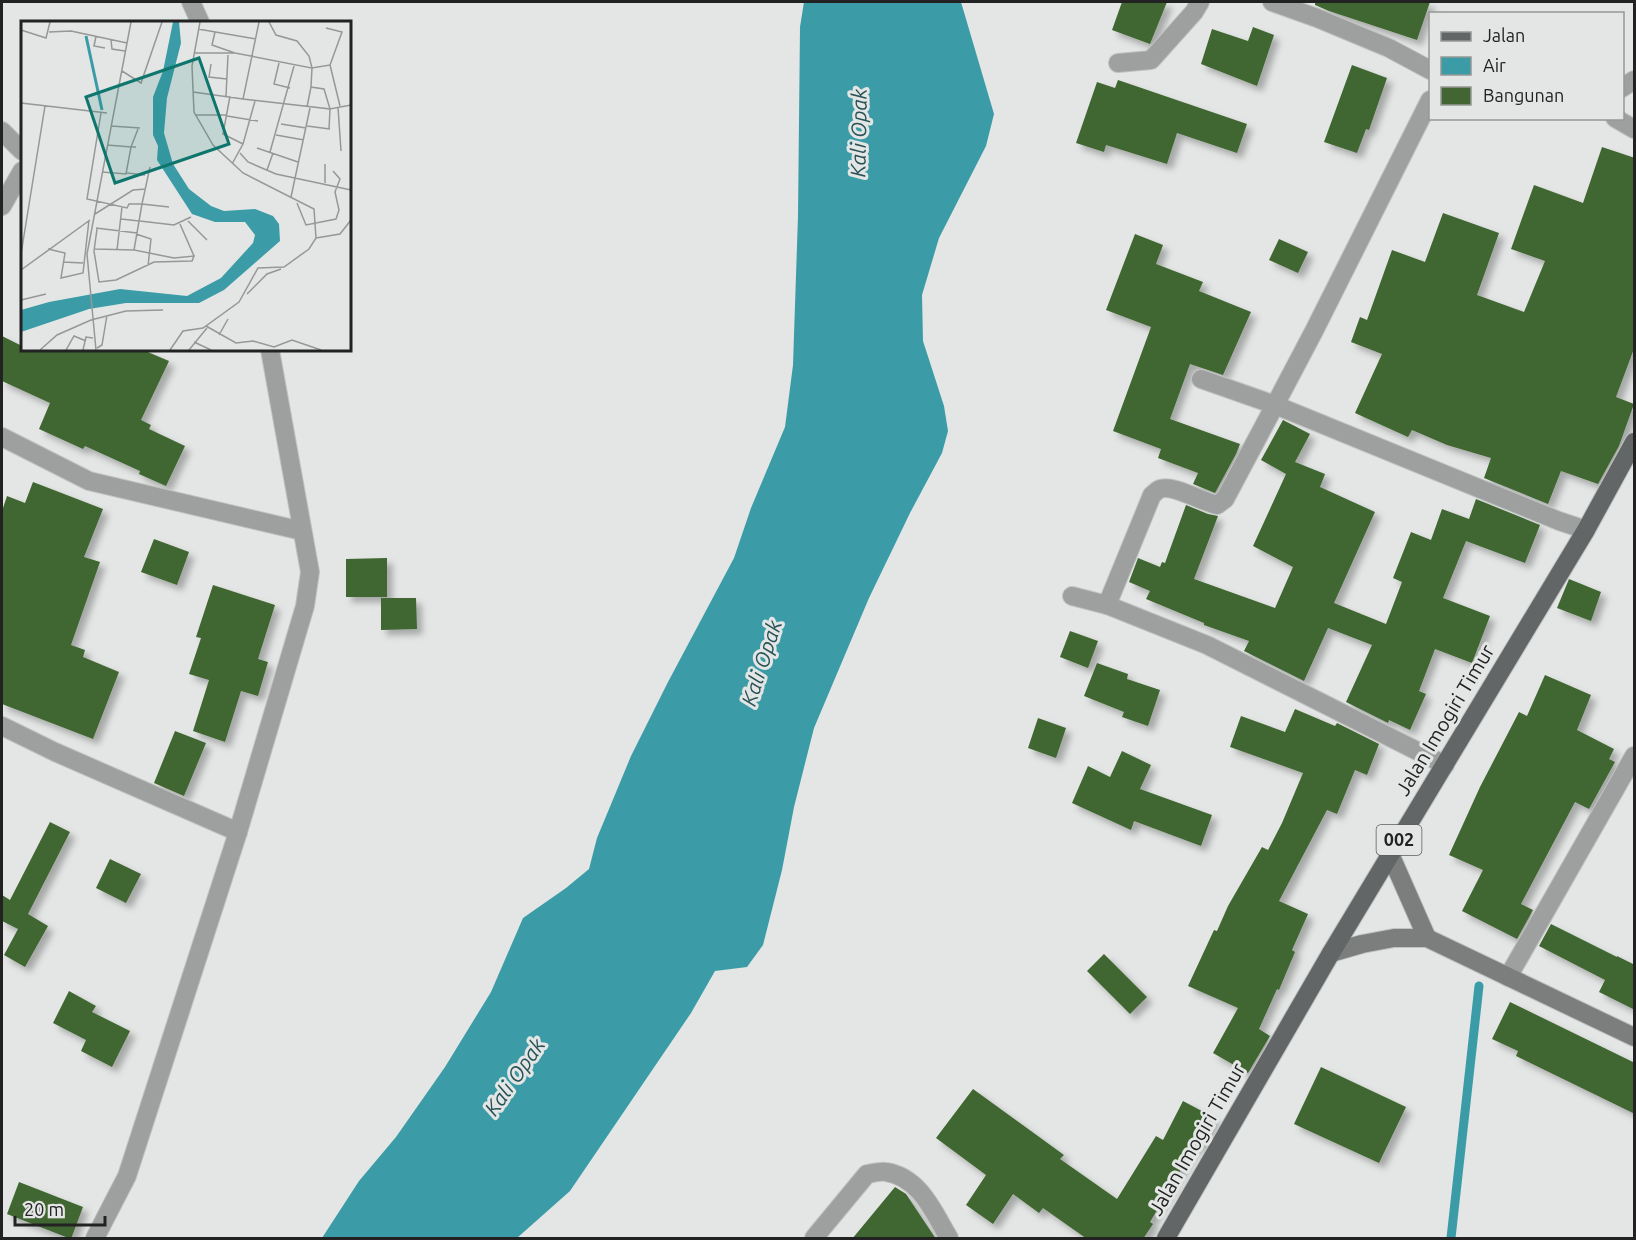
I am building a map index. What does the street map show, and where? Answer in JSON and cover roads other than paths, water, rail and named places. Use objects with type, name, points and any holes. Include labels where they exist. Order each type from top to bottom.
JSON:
[{"type":"main road","name":"Jalan Imogiri Timur","points":[[1166,1239],[1331,953],[1586,530],[1635,442]]},
{"type":"main road","points":[[1390,854],[1427,938]]},
{"type":"main road","points":[[1331,953],[1394,938],[1427,938],[1635,1037]]},
{"type":"street","points":[[191,2],[200,21]]},
{"type":"street","points":[[1118,63],[1151,60],[1194,12],[1200,2]]},
{"type":"street","points":[[1272,2],[1389,48],[1429,69]]},
{"type":"street","points":[[1107,605],[1152,495],[1162,488],[1172,489],[1217,505],[1225,499],[1314,331],[1429,104]]},
{"type":"street","points":[[1619,120],[1635,129]]},
{"type":"street","points":[[2,131],[21,150]]},
{"type":"street","points":[[2,206],[21,173]]},
{"type":"street","points":[[95,1239],[127,1176],[238,832],[305,606],[310,573],[270,351]]},
{"type":"street","points":[[1201,379],[1275,405],[1586,530]]},
{"type":"street","points":[[2,437],[89,481],[302,531]]},
{"type":"street","points":[[1072,596],[1107,605],[1207,645],[1445,765]]},
{"type":"street","points":[[2,726],[55,752],[238,832]]},
{"type":"street","points":[[1508,977],[1635,756]]},
{"type":"street","points":[[814,1239],[867,1174],[886,1172],[909,1180],[922,1194],[949,1239]]},
{"type":"water","name":"Kali Opak","points":[[804,2],[961,2],[994,114],[986,146],[939,238],[922,295],[923,341],[944,406],[948,431],[942,453],[869,598],[814,728],[763,945],[747,967],[715,971],[691,1013],[570,1191],[517,1238],[322,1238],[359,1181],[396,1137],[445,1067],[491,992],[523,918],[589,869],[597,838],[631,756],[734,558],[751,508],[785,427],[793,365],[798,216],[800,27]]},
{"type":"waterway","points":[[1451,1238],[1479,986]]}]
